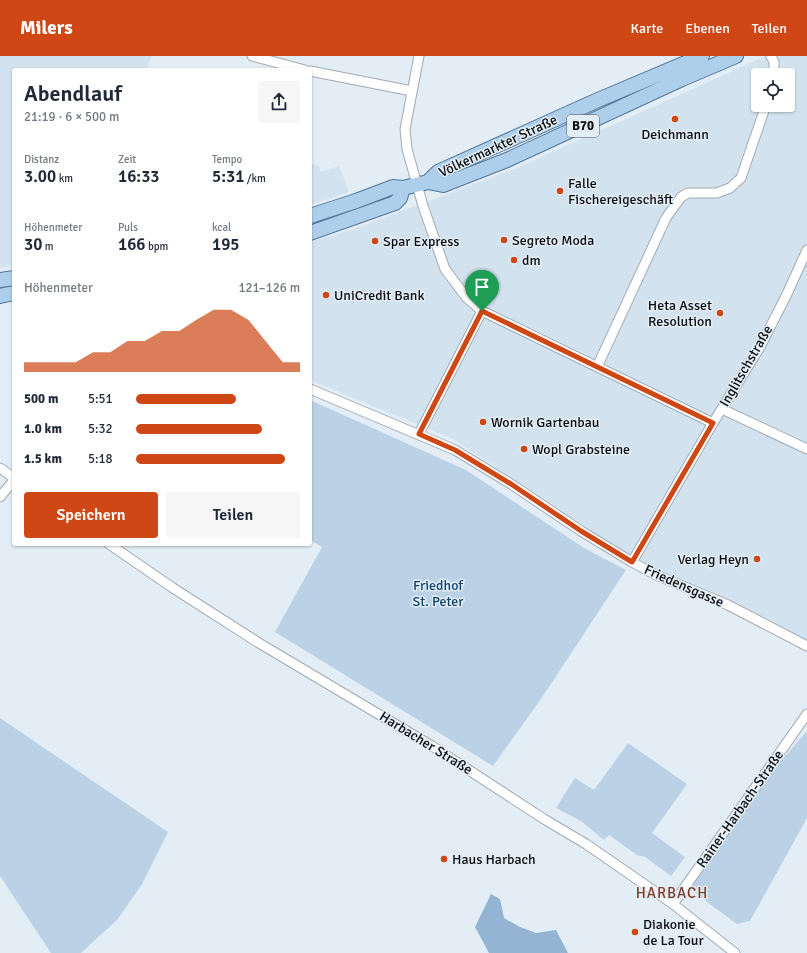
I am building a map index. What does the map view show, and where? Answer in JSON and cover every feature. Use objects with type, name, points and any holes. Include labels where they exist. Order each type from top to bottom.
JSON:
[{"type":"main road","name":"Völkermarkter Straße","points":[[312,215],[356,201],[393,186],[403,188],[422,183],[442,170],[598,100],[702,56]]},
{"type":"main road","name":"Völkermarkter Straße","points":[[422,183],[443,185],[481,170],[522,153],[682,79],[736,56]]},
{"type":"main road","points":[[312,232],[395,203],[400,198],[403,188]]},
{"type":"main road","points":[[0,280],[12,278]]},
{"type":"main road","points":[[0,296],[12,293]]},
{"type":"street","points":[[252,56],[291,68]]},
{"type":"street","points":[[419,56],[405,129],[407,149],[422,183],[445,269],[466,297],[482,311],[713,423]]},
{"type":"street","points":[[771,56],[774,62],[774,68]]},
{"type":"street","points":[[312,71],[412,92]]},
{"type":"street","points":[[597,367],[666,218],[681,196],[688,193],[717,193],[730,188],[741,178],[764,112]]},
{"type":"street","name":"Inglitschstraße","points":[[632,562],[713,423],[760,348],[807,250]]},
{"type":"street","points":[[419,434],[482,311]]},
{"type":"street","name":"Friedensgasse","points":[[312,390],[455,450],[511,484],[587,535],[632,562],[654,574],[728,605],[807,646]]},
{"type":"street","points":[[722,409],[807,450]]},
{"type":"street","points":[[0,468],[12,477]]},
{"type":"street","points":[[0,497],[12,482]]},
{"type":"street","name":"Harbacher Straße","points":[[112,546],[173,588],[259,643],[432,746],[538,815],[586,844],[673,904],[735,953]]},
{"type":"street","name":"Rainer-Harbach-Straße","points":[[673,904],[807,714]]},
{"type":"shaded area","points":[[0,56],[152,56],[147,68],[12,68],[12,265],[0,268]]},
{"type":"shaded area","points":[[766,56],[807,56],[807,640],[631,557],[453,439],[312,381],[312,241],[354,229],[517,168]]},
{"type":"shaded area","points":[[312,164],[318,165],[321,172],[339,166],[349,192],[312,204]]},
{"type":"shaded area","points":[[491,894],[500,899],[504,918],[520,927],[536,933],[556,930],[568,953],[489,953],[475,927]]},
{"type":"green space","name":"Friedhof St. Peter","points":[[312,401],[466,470],[584,548],[626,570],[543,696],[493,766],[275,632],[322,547],[312,541]]},
{"type":"green space","points":[[0,718],[168,832],[142,884],[117,920],[81,953],[51,953],[0,876]]},
{"type":"green space","points":[[806,732],[807,818],[750,921],[737,924],[691,890],[697,877],[781,761]]},
{"type":"green space","points":[[628,743],[687,784],[652,833],[685,857],[671,876],[645,857],[637,855],[609,835],[604,840],[581,821],[556,808],[575,778],[594,790]]},
{"type":"place","name":"Deichmann","points":[[675,119]]},
{"type":"place","name":"Falle Fischereigeschäft","points":[[560,191]]},
{"type":"place","name":"Segreto Moda","points":[[504,240]]},
{"type":"place","name":"Spar Express","points":[[375,241]]},
{"type":"place","name":"dm","points":[[514,260]]},
{"type":"place","name":"UniCredit Bank","points":[[326,295]]},
{"type":"place","name":"Heta Asset Resolution","points":[[720,313]]},
{"type":"place","name":"Wornik Gartenbau","points":[[483,422]]},
{"type":"place","name":"Wopl Grabsteine","points":[[524,449]]},
{"type":"place","name":"Verlag Heyn","points":[[757,559]]},
{"type":"place","name":"Haus Harbach","points":[[444,859]]},
{"type":"place","name":"Diakonie de La Tour","points":[[635,932]]},
{"type":"district","name":"HARBACH","points":[[672,893]]},
{"type":"route","points":[[482,311],[713,423],[632,562],[581,531],[511,484],[455,450],[419,434],[482,311]]}]
